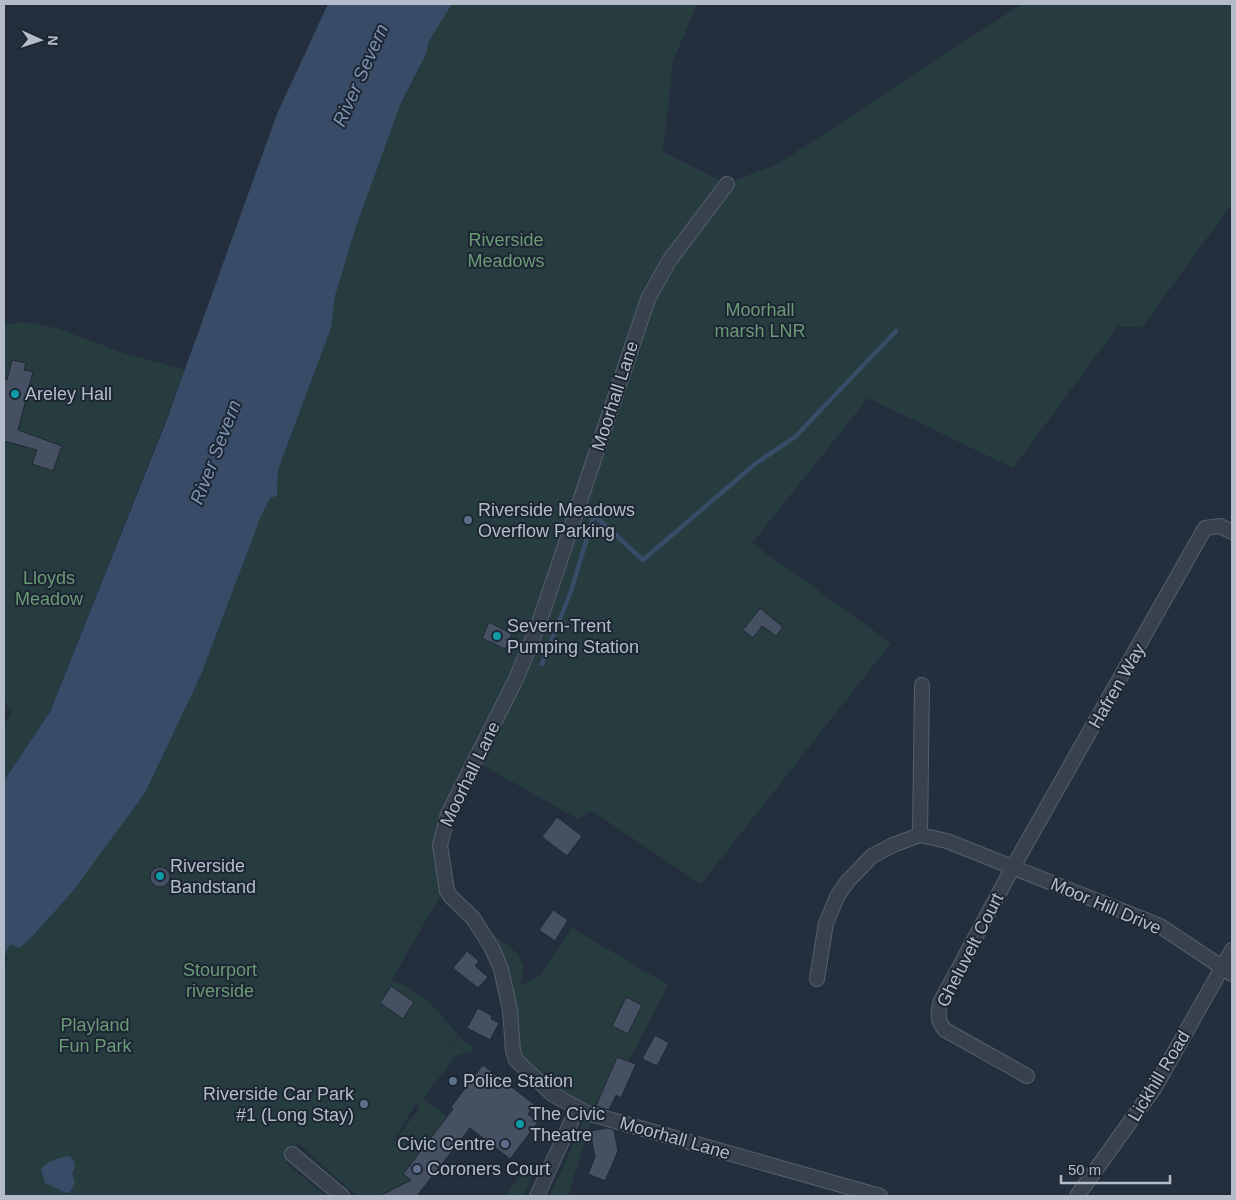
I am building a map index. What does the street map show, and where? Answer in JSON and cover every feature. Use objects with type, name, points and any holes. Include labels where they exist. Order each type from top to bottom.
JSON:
[{"type":"street","name":"Moorhall Lane","points":[[727,184],[669,260],[648,299],[555,583],[516,679],[448,814],[442,833],[441,856],[447,891],[474,918],[492,948],[501,969],[510,1010],[512,1051],[516,1060],[552,1094],[577,1109],[880,1196]]},
{"type":"street","name":"Hafren Way","points":[[1013,867],[1136,653],[1205,528],[1220,526],[1232,532]]},
{"type":"street","points":[[817,979],[826,923],[837,897],[847,882],[872,856],[920,834],[922,686]]},
{"type":"street","name":"Moor Hill Drive","points":[[920,834],[947,841],[1160,926],[1227,971]]},
{"type":"street","name":"Gheluvelt Court","points":[[1013,867],[940,1003],[938,1015],[940,1024],[945,1030],[1027,1076]]},
{"type":"street","name":"Lickhill Road","points":[[1077,1196],[1156,1087],[1227,971],[1232,950]]},
{"type":"street","points":[[536,1196],[577,1109]]},
{"type":"street","points":[[292,1154],[342,1196]]},
{"type":"green space","points":[[452,4],[697,4],[673,61],[663,152],[727,184],[701,229],[738,179],[776,165],[1022,4],[1232,4],[1232,204],[1142,327],[1118,326],[1013,468],[868,398],[752,543],[891,643],[701,884],[592,811],[578,819],[475,761],[481,748],[435,830],[440,874],[446,886],[392,979],[425,998],[459,1035],[450,1050],[459,1037],[475,1050],[457,1055],[423,1098],[447,1117],[403,1174],[410,1179],[398,1190],[386,1195],[357,1196],[293,1139],[297,1146],[285,1162],[326,1196],[9,1196],[4,1193],[4,966],[8,959],[4,954],[11,943],[24,942],[30,939],[73,891],[145,793],[201,675],[261,516],[270,498],[277,496],[278,470],[331,328],[335,296],[355,230],[400,105],[426,54],[429,41]],"holes":[[[417,1102],[419,1109],[390,1146]]]},
{"type":"green space","name":"Lloyds Meadow","points":[[22,322],[56,328],[121,352],[185,370],[50,712],[4,781],[4,725],[13,712],[4,701],[4,325]]},
{"type":"green space","points":[[473,918],[518,954],[524,967],[521,985],[540,975],[572,928],[668,985],[629,1061],[617,1057],[596,1106],[568,1196],[550,1196],[587,1113],[521,1067],[510,1010]]},
{"type":"green space","points":[[523,1172],[532,1177],[523,1196],[505,1196]]},
{"type":"water","name":"River Severn","points":[[328,4],[452,4],[429,41],[426,54],[400,105],[355,230],[335,296],[331,328],[278,470],[277,496],[270,498],[261,516],[201,675],[145,793],[73,891],[30,939],[19,948],[11,944],[4,954],[4,781],[50,712],[167,419],[277,114]]},
{"type":"water","points":[[69,1156],[74,1161],[75,1167],[72,1173],[75,1183],[71,1191],[66,1193],[45,1183],[41,1169],[53,1160]]},
{"type":"building","points":[[12,360],[26,363],[24,370],[33,372],[18,430],[62,446],[53,471],[32,464],[37,450],[4,441],[4,379],[7,380]]},
{"type":"building","points":[[760,608],[783,627],[776,636],[762,626],[753,638],[743,630]]},
{"type":"building","name":"Severn-Trent Pumping Station","points":[[489,622],[512,634],[505,649],[482,638]]},
{"type":"building","points":[[557,817],[582,836],[567,856],[542,837]]},
{"type":"building","name":"Riverside Bandstand","points":[[160,867],[167,870],[170,877],[167,884],[160,887],[153,884],[150,877],[153,870]]},
{"type":"building","points":[[553,910],[568,920],[555,941],[539,930]]},
{"type":"building","points":[[467,951],[479,961],[475,966],[488,977],[478,988],[453,968]]},
{"type":"building","points":[[391,986],[414,1002],[403,1019],[380,1003]]},
{"type":"building","points":[[626,997],[642,1005],[628,1034],[612,1026]]},
{"type":"building","points":[[478,1008],[492,1016],[491,1019],[499,1023],[490,1040],[467,1028]]},
{"type":"building","points":[[655,1035],[669,1043],[657,1066],[642,1059]]},
{"type":"building","points":[[617,1057],[636,1064],[621,1098],[616,1095],[609,1110],[596,1106]]},
{"type":"building","name":"Civic Centre","points":[[483,1065],[535,1105],[528,1114],[538,1122],[510,1159],[470,1128],[417,1196],[380,1196],[411,1180],[403,1174],[453,1109],[451,1107]]},
{"type":"building","points":[[608,1128],[614,1130],[618,1151],[605,1181],[588,1174],[595,1157],[590,1131]]},
{"type":"waterway","points":[[542,664],[571,591],[594,515],[643,560],[755,464],[795,437],[896,331]]},
{"type":"place","name":"Areley Hall","points":[[15,394]]},
{"type":"place","name":"Riverside Meadows Overflow Parking","points":[[468,520]]},
{"type":"place","name":"Severn-Trent Pumping Station","points":[[497,636]]},
{"type":"place","name":"Riverside Bandstand","points":[[160,876]]},
{"type":"place","name":"Police Station","points":[[453,1081]]},
{"type":"place","name":"Riverside Car Park #1 (Long Stay)","points":[[364,1104]]},
{"type":"place","name":"The Civic Theatre","points":[[520,1124]]},
{"type":"place","name":"Civic Centre","points":[[505,1144]]},
{"type":"place","name":"Coroners Court","points":[[417,1169]]},
{"type":"park label","name":"Riverside Meadows","points":[[506,250]]},
{"type":"park label","name":"Moorhall marsh LNR","points":[[760,320]]},
{"type":"park label","name":"Stourport riverside","points":[[220,980]]},
{"type":"park label","name":"Playland Fun Park","points":[[95,1035]]}]
